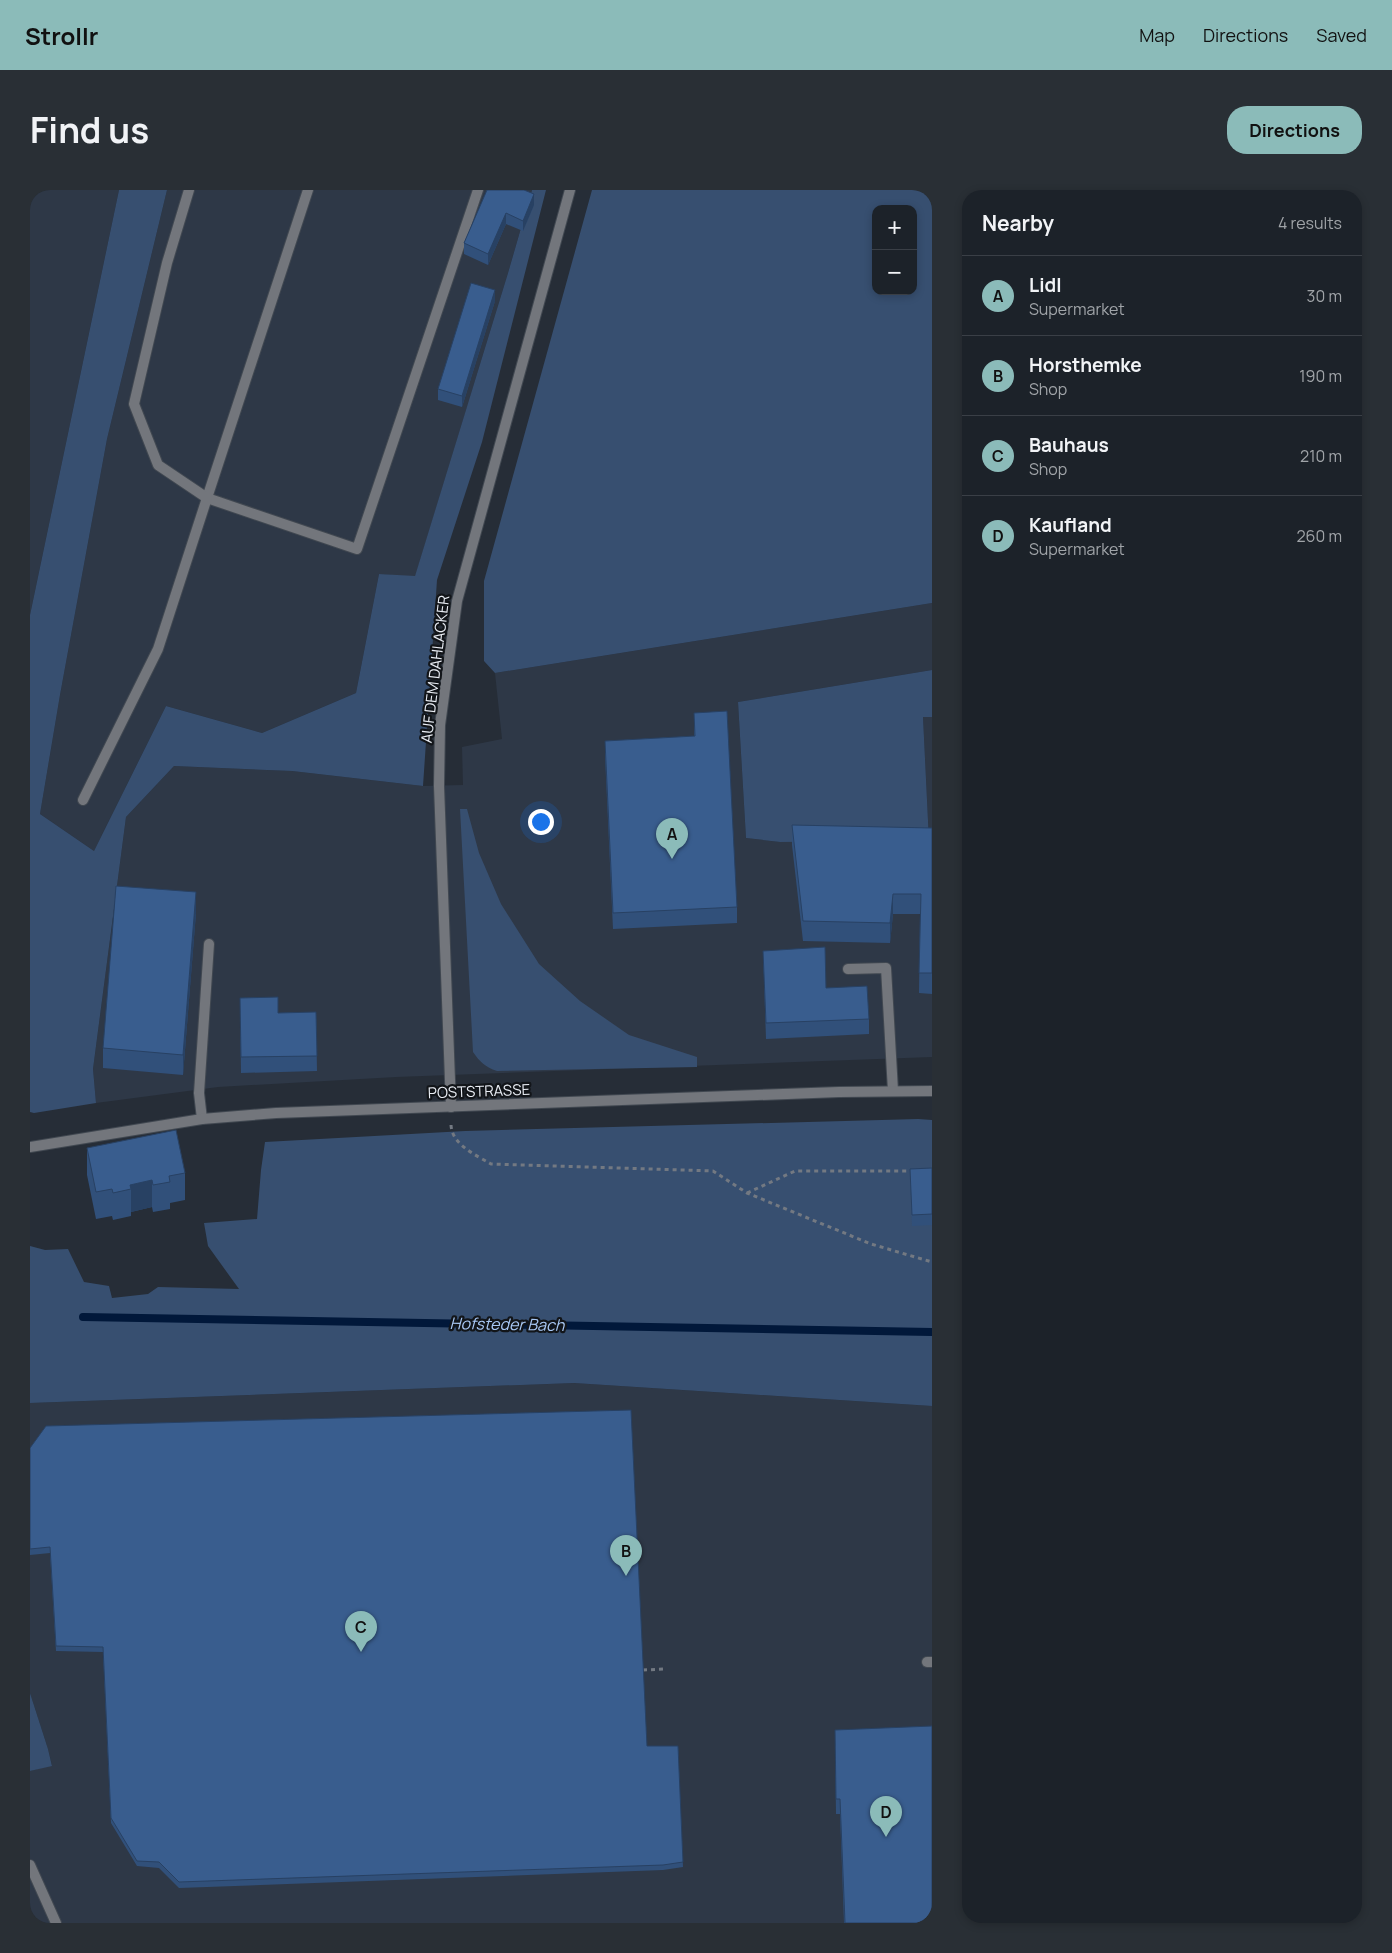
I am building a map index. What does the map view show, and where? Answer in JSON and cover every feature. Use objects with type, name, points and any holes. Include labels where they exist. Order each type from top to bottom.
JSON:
[{"type":"street","points":[[189,190],[167,263],[134,404],[158,465],[207,498],[357,549],[478,190]]},
{"type":"street","points":[[83,800],[158,649],[308,190]]},
{"type":"street","name":"AUF DEM DAHLACKER","points":[[451,1107],[439,786],[440,725],[450,646],[457,601],[570,190]]},
{"type":"street","points":[[202,1119],[199,1093],[208,944]]},
{"type":"street","points":[[848,969],[886,968],[893,1091]]},
{"type":"street","name":"POSTSTRASSE","points":[[30,1147],[202,1119],[276,1113],[932,1091]]},
{"type":"street","points":[[30,1865],[56,1923]]},
{"type":"path","points":[[451,1107],[452,1132],[466,1150],[491,1164],[713,1171],[748,1193],[871,1244],[932,1262]]},
{"type":"path","points":[[748,1193],[795,1171],[916,1171]]},
{"type":"path","points":[[643,1670],[665,1669]]},
{"type":"shaded area","points":[[30,190],[119,190],[30,615]]},
{"type":"shaded area","points":[[119,190],[167,190],[107,439],[40,814],[94,851],[166,706],[262,733],[356,693],[379,574],[415,576],[532,190],[546,190],[482,442],[437,580],[423,786],[292,771],[174,766],[126,817],[93,1069],[96,1103],[34,1113],[30,1112],[30,615]]},
{"type":"shaded area","points":[[167,190],[532,190],[415,577],[379,574],[356,693],[262,733],[166,706],[94,851],[40,814],[107,439]]},
{"type":"shaded area","points":[[592,190],[932,190],[932,603],[495,673],[484,661],[484,581]]},
{"type":"shaded area","points":[[932,603],[932,670],[738,702],[746,838],[780,842],[929,841],[923,717],[932,717],[932,1057],[396,1077],[218,1087],[96,1103],[93,1069],[126,817],[174,766],[292,771],[423,786],[463,785],[462,747],[502,739],[495,673]]},
{"type":"shaded area","points":[[932,670],[932,717],[923,717],[929,841],[780,842],[746,838],[738,702]]},
{"type":"shaded area","points":[[460,809],[467,809],[479,853],[501,904],[539,964],[580,1001],[629,1035],[697,1057],[697,1067],[497,1071],[489,1068],[481,1061],[473,1052]]},
{"type":"shaded area","points":[[932,1120],[932,1406],[574,1383],[30,1403],[30,1246],[45,1250],[68,1249],[84,1282],[109,1286],[112,1298],[148,1294],[158,1287],[239,1289],[208,1246],[204,1223],[257,1219],[265,1142],[465,1131]]},
{"type":"shaded area","points":[[574,1383],[932,1406],[932,1923],[30,1923],[30,1771],[52,1765],[30,1693],[30,1403]]},
{"type":"shaded area","points":[[30,1693],[52,1766],[30,1771]]},
{"type":"building","points":[[487,190],[524,190],[534,194],[523,221],[506,213],[488,254],[464,243]]},
{"type":"building","points":[[471,283],[495,290],[462,396],[438,389]]},
{"type":"building","points":[[727,711],[737,907],[613,913],[605,741],[695,736],[694,713]]},
{"type":"building","points":[[792,825],[932,828],[932,973],[919,973],[921,894],[893,894],[890,923],[803,921]]},
{"type":"building","points":[[116,886],[196,892],[183,1055],[103,1048]]},
{"type":"building","points":[[825,947],[826,988],[867,986],[869,1019],[766,1023],[763,951]]},
{"type":"building","points":[[278,997],[278,1013],[316,1012],[317,1056],[241,1057],[240,998]]},
{"type":"building","points":[[176,1130],[185,1173],[169,1176],[170,1182],[153,1185],[152,1180],[130,1185],[131,1189],[113,1193],[112,1189],[96,1192],[87,1148]]},
{"type":"building","points":[[932,1168],[932,1214],[912,1215],[910,1169]]},
{"type":"building","points":[[631,1410],[647,1746],[678,1746],[683,1862],[663,1865],[179,1882],[159,1862],[137,1861],[111,1818],[103,1647],[56,1646],[50,1547],[30,1549],[30,1448],[46,1426]]},
{"type":"building","points":[[932,1726],[932,1923],[845,1923],[840,1799],[836,1799],[835,1730]]},
{"type":"waterway","name":"Hofsteder Bach","points":[[83,1317],[932,1332]]},
{"type":"place","name":"Lidl","points":[[672,859]]},
{"type":"place","name":"Horsthemke","points":[[626,1576]]},
{"type":"place","name":"Bauhaus","points":[[361,1652]]},
{"type":"place","name":"Kaufland","points":[[886,1837]]}]
